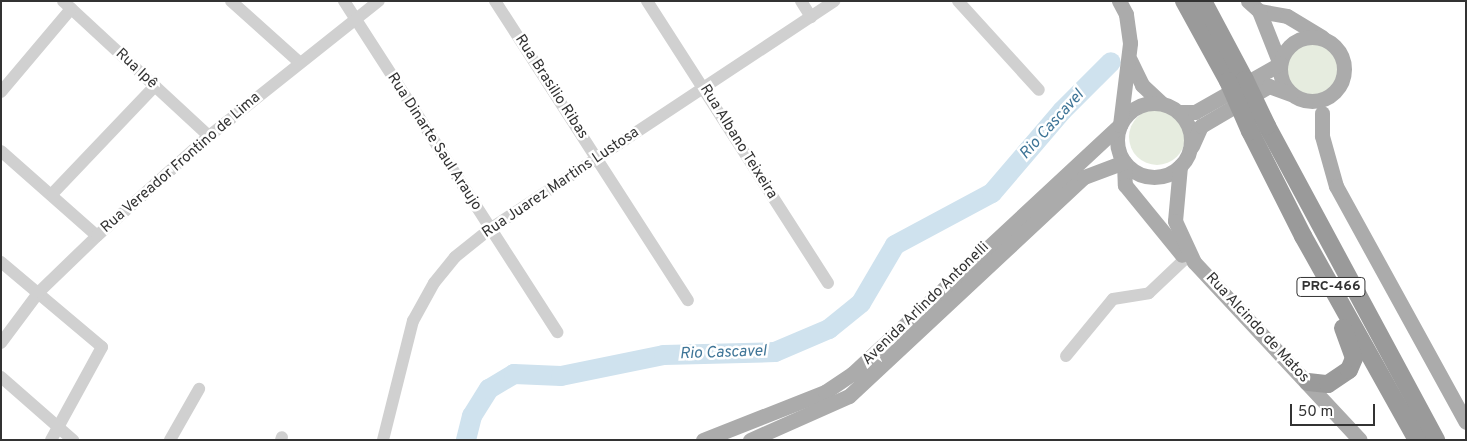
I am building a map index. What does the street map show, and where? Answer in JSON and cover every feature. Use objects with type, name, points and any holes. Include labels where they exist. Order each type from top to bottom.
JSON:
[{"type":"highway","name":"PRC-466","points":[[1184,1],[1237,80]]},
{"type":"highway","name":"PRC-466","points":[[1203,1],[1217,24]]},
{"type":"highway","name":"PRC-466","points":[[1208,1],[1237,80],[1259,128],[1303,236],[1417,440]]},
{"type":"highway","name":"PRC-466","points":[[1259,128],[1436,440]]},
{"type":"highway","points":[[1303,236],[1313,273],[1350,342],[1354,358],[1341,378],[1328,384],[1308,382]]},
{"type":"main road","points":[[1119,1],[1126,14],[1130,60],[1118,144],[1124,162],[1133,170],[1158,177],[1180,166],[1202,126],[1269,86],[1299,98],[1326,98],[1339,86]]},
{"type":"main road","points":[[1254,6],[1287,16],[1327,41],[1344,66],[1339,86],[1322,113],[1322,136],[1336,186],[1466,422]]},
{"type":"main road","points":[[1254,6],[1280,64],[1284,84],[1299,98],[1322,113]]},
{"type":"main road","points":[[1130,60],[1142,85],[1161,104],[1179,112],[1195,112],[1280,64],[1294,42],[1310,37],[1327,41]]},
{"type":"main road","points":[[1120,125],[1136,107],[1161,104]]},
{"type":"main road","points":[[1179,112],[1190,129],[1190,149]]},
{"type":"main road","name":"Avenida Arlindo Antonelli","points":[[703,440],[825,392],[852,374],[1120,125]]},
{"type":"main road","name":"Avenida Arlindo Antonelli","points":[[750,440],[849,396],[1084,177],[1124,162]]},
{"type":"main road","name":"Rua Alcindo de Matos","points":[[1124,162],[1125,185],[1190,260],[1308,382],[1360,440]]},
{"type":"main road","name":"Rua Alcindo de Matos","points":[[1180,166],[1175,221],[1190,260]]},
{"type":"street","points":[[231,1],[299,62]]},
{"type":"street","name":"Rua Dinarte Saul Araujo","points":[[344,1],[557,332]]},
{"type":"street","name":"Rua Vereador Frontino de Lima","points":[[1,343],[39,292],[97,236],[209,136],[354,18],[379,1]]},
{"type":"street","name":"Rua Brasilio Ribas","points":[[495,1],[688,300]]},
{"type":"street","name":"Rua Albano Teixeira","points":[[646,1],[828,283]]},
{"type":"street","points":[[800,1],[811,16]]},
{"type":"street","name":"Rua Juarez Martins Lustosa","points":[[383,440],[413,321],[434,283],[455,257],[490,228],[704,90],[834,1]]},
{"type":"street","points":[[958,1],[1039,90]]},
{"type":"street","points":[[1,92],[67,5]]},
{"type":"street","name":"Rua Ipê","points":[[67,5],[209,136]]},
{"type":"street","points":[[52,193],[155,86]]},
{"type":"street","points":[[1,151],[52,193],[97,236]]},
{"type":"street","points":[[1066,356],[1113,299],[1149,293],[1190,260]]},
{"type":"street","points":[[1,262],[39,292],[102,347],[51,440]]},
{"type":"street","points":[[1,377],[73,440]]},
{"type":"street","points":[[170,440],[200,389]]},
{"type":"shaded area","points":[[1307,43],[1317,43],[1331,50],[1338,64],[1338,74],[1331,88],[1317,95],[1307,95],[1297,91],[1290,84],[1286,74],[1286,64],[1290,54],[1297,47]]},
{"type":"shaded area","points":[[1157,109],[1168,111],[1177,117],[1183,126],[1185,137],[1183,148],[1177,157],[1168,163],[1157,165],[1146,163],[1137,157],[1131,148],[1129,137],[1131,126],[1137,117],[1146,111]]},
{"type":"waterway","name":"Rio Cascavel","points":[[466,440],[472,416],[489,389],[514,374],[561,376],[664,355],[775,352],[829,329],[861,303],[895,245],[992,193],[1062,111],[1111,62]]}]
